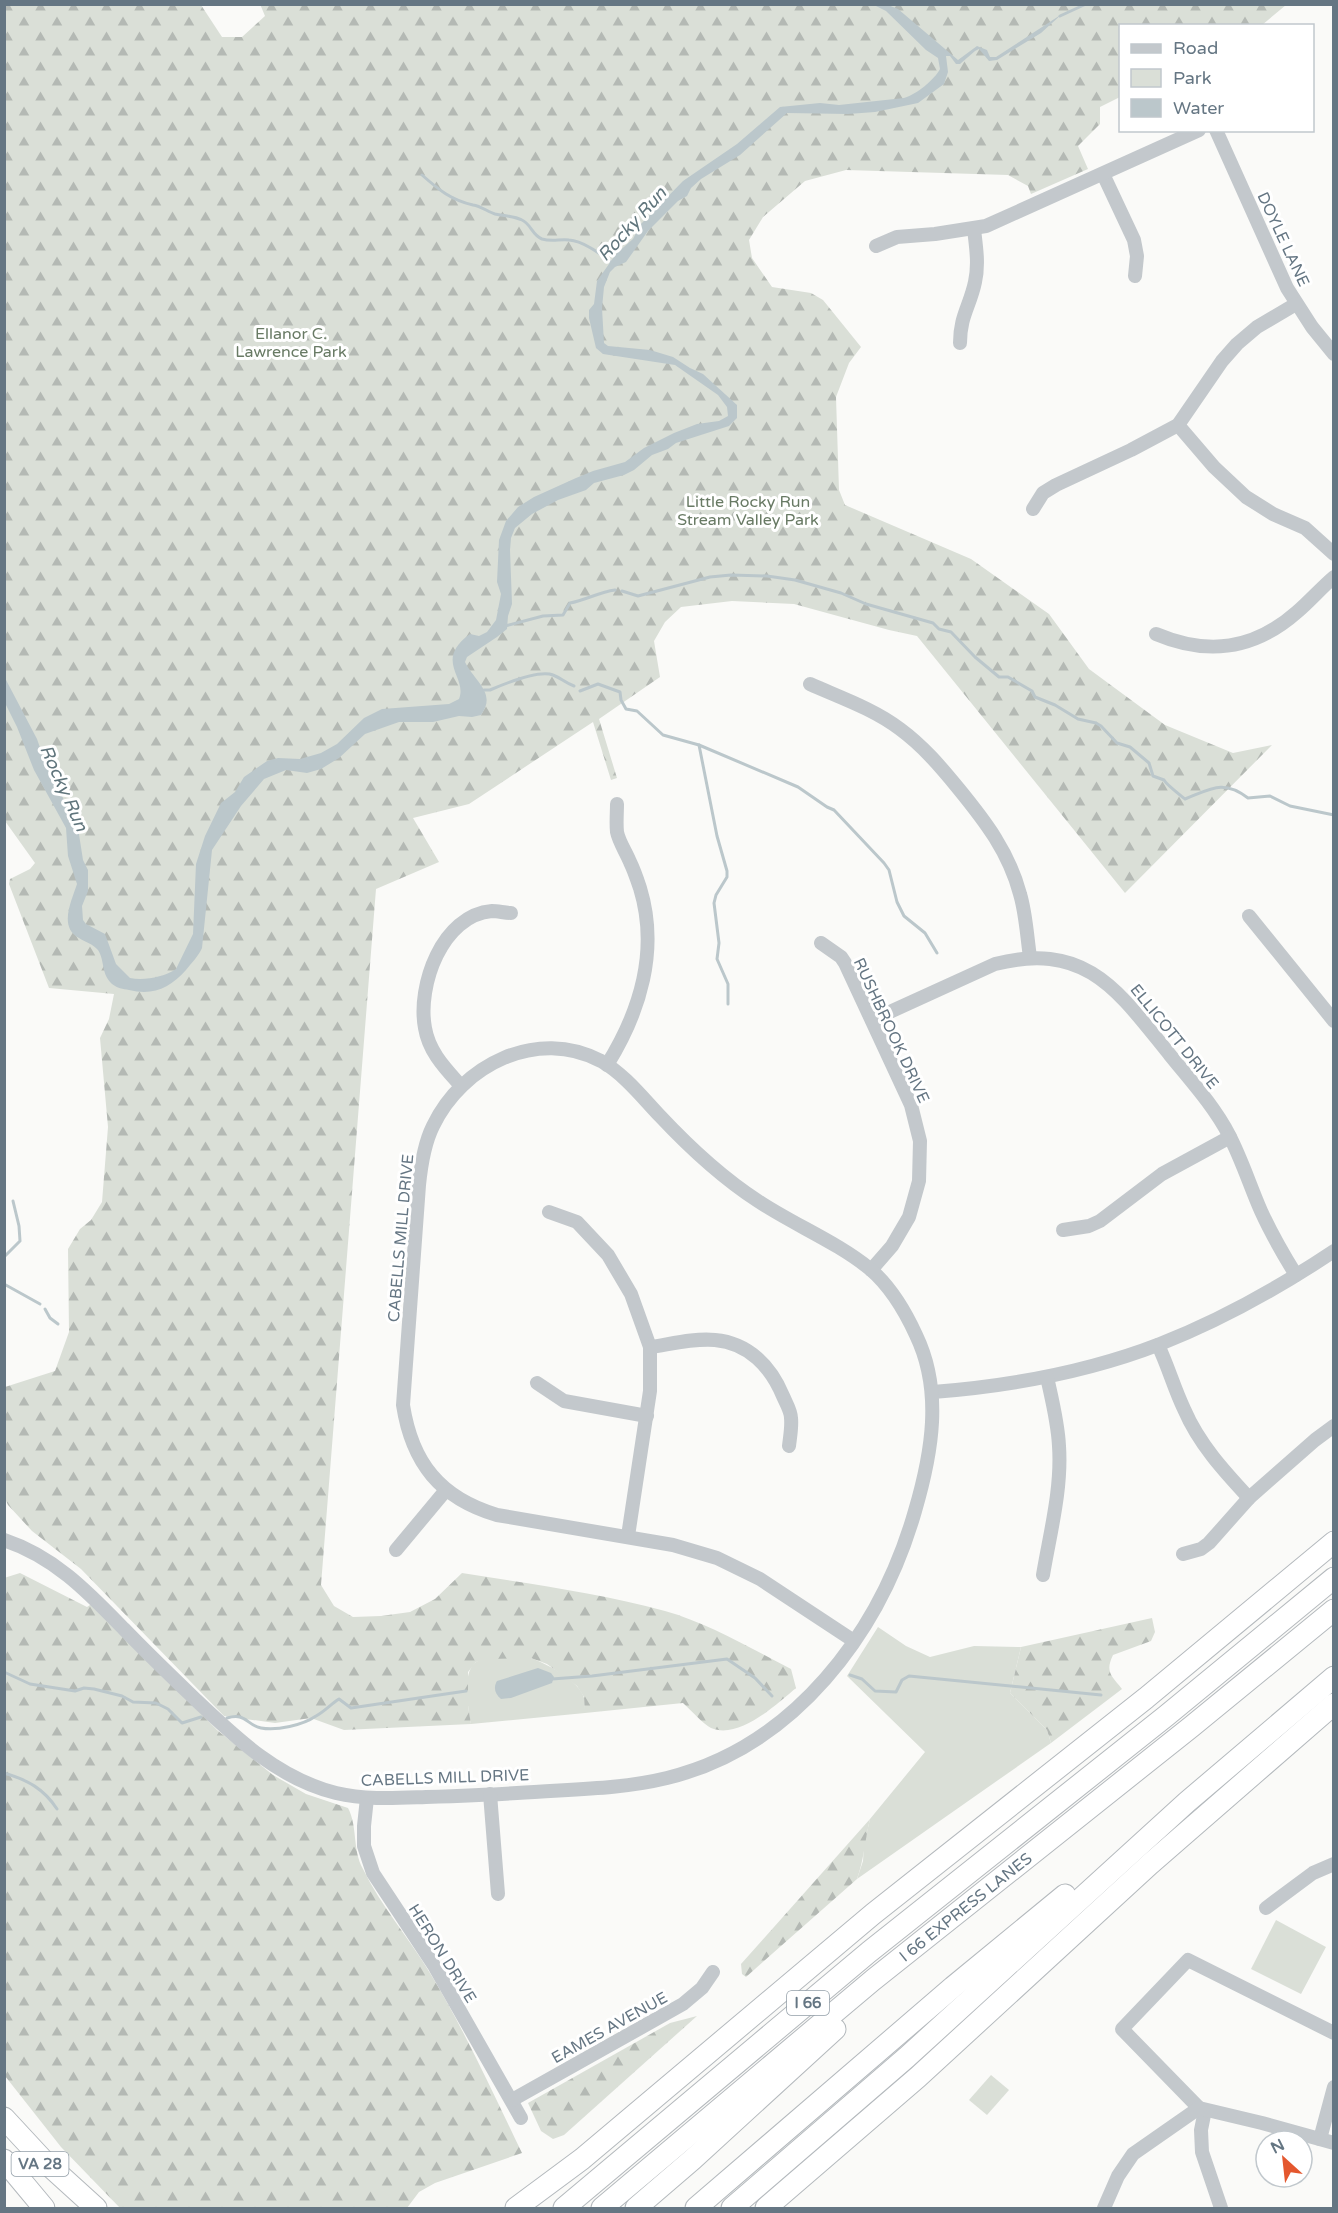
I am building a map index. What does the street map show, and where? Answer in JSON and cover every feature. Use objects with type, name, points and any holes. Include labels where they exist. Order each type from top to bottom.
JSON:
[{"type":"highway","points":[[516,2208],[597,2146],[873,1914],[1146,1698],[1334,1542]]},
{"type":"highway","name":"I 66","points":[[564,2208],[860,1960],[1334,1577]]},
{"type":"highway","name":"I 66 EXPRESS LANES","points":[[602,2208],[836,2010],[1191,1728],[1334,1610]]},
{"type":"highway","points":[[732,2208],[907,2057],[1187,1802],[1334,1677]]},
{"type":"highway","points":[[766,2208],[893,2099],[1165,1851],[1334,1704]]},
{"type":"highway","points":[[696,2208],[1029,1923],[1112,1857],[1187,1802]]},
{"type":"highway","points":[[586,2208],[977,1881],[1055,1804]]},
{"type":"highway","points":[[636,2208],[990,1886]]},
{"type":"highway","points":[[786,2208],[893,2099]]},
{"type":"highway","points":[[4,2119],[49,2166],[96,2208]]},
{"type":"highway","name":"VA 28","points":[[4,2119],[75,2208]]},
{"type":"highway","points":[[499,2208],[597,2146]]},
{"type":"highway","points":[[4,2160],[44,2208]]},
{"type":"highway","points":[[4,2170],[32,2208]]},
{"type":"street","points":[[876,246],[897,237],[974,229],[1010,216],[1195,132]]},
{"type":"street","name":"DOYLE LANE","points":[[1217,132],[1296,304],[1334,354]]},
{"type":"street","points":[[1103,174],[1134,240],[1137,256],[1135,276]]},
{"type":"street","points":[[960,343],[960,324],[973,290],[977,271],[978,254],[974,229]]},
{"type":"street","points":[[1033,508],[1043,493],[1056,485],[1113,459],[1178,425],[1222,361],[1237,344],[1257,327],[1296,304]]},
{"type":"street","points":[[1178,425],[1214,467],[1246,497],[1273,514],[1305,528],[1334,554]]},
{"type":"street","points":[[1156,634],[1175,642],[1215,648],[1257,638],[1297,613],[1334,577]]},
{"type":"street","points":[[810,684],[880,716],[899,728],[935,760],[982,818],[996,838],[1012,869],[1023,906],[1030,957]]},
{"type":"street","points":[[607,1065],[636,1010],[644,979],[647,950],[646,920],[641,891],[617,831],[617,804]]},
{"type":"street","points":[[461,1086],[441,1063],[429,1043],[423,1013],[426,982],[443,944],[457,928],[474,916],[491,911],[511,914]]},
{"type":"street","points":[[1249,916],[1334,1021]]},
{"type":"street","name":"RUSHBROOK DRIVE","points":[[821,943],[841,957],[845,963],[911,1105],[920,1141],[921,1161],[917,1190],[909,1217],[892,1246],[871,1270]]},
{"type":"street","name":"ELLICOTT DRIVE","points":[[872,1020],[995,964],[1030,957],[1048,958],[1080,967],[1112,986],[1218,1115],[1230,1137],[1269,1229],[1296,1275]]},
{"type":"street","name":"CABELLS MILL DRIVE","points":[[4,1540],[41,1556],[71,1576],[232,1734],[264,1759],[287,1774],[313,1786],[351,1796],[367,1798],[490,1794],[643,1783],[681,1774],[717,1761],[765,1734],[796,1711],[838,1664],[854,1641],[884,1590],[912,1525],[929,1455],[933,1392],[926,1362],[915,1333],[898,1302],[871,1270],[732,1183],[683,1140],[624,1078],[607,1065],[576,1052],[556,1049],[534,1049],[502,1058],[484,1067],[461,1086],[447,1102],[433,1126],[423,1158],[403,1405],[411,1438],[424,1464],[446,1490],[472,1506],[497,1515],[628,1536],[696,1551],[738,1567],[854,1641]]},
{"type":"street","points":[[1063,1230],[1089,1226],[1100,1221],[1162,1174],[1230,1137]]},
{"type":"street","points":[[549,1212],[578,1222],[608,1255],[631,1294],[650,1347],[650,1391],[628,1536]]},
{"type":"street","points":[[933,1392],[1047,1377],[1158,1345],[1204,1325],[1296,1275],[1334,1251]]},
{"type":"street","points":[[650,1347],[697,1340],[714,1340],[734,1344],[751,1352],[774,1377],[789,1410],[791,1419],[789,1446]]},
{"type":"street","points":[[1158,1345],[1184,1410],[1199,1437],[1223,1470],[1250,1498]]},
{"type":"street","points":[[1043,1575],[1060,1461],[1058,1431],[1047,1377]]},
{"type":"street","points":[[537,1383],[564,1401],[647,1416]]},
{"type":"street","points":[[1183,1554],[1201,1549],[1209,1543],[1250,1498],[1334,1426]]},
{"type":"street","points":[[396,1550],[446,1490]]},
{"type":"street","points":[[490,1794],[498,1894]]},
{"type":"street","name":"HERON DRIVE","points":[[367,1798],[364,1846],[373,1873],[420,1943],[521,2118]]},
{"type":"street","points":[[1266,1908],[1312,1873],[1334,1864]]},
{"type":"street","points":[[1334,2033],[1188,1960],[1122,2029],[1202,2109],[1327,2141],[1334,2087]]},
{"type":"street","name":"EAMES AVENUE","points":[[512,2100],[683,2004],[702,1988],[713,1972]]},
{"type":"street","points":[[1104,2208],[1118,2176],[1133,2154],[1202,2109]]},
{"type":"street","points":[[1202,2109],[1202,2152],[1221,2208]]},
{"type":"green space","name":"Ellanor C. Lawrence Park","points":[[260,4],[1286,5],[1263,24],[1119,24],[1119,98],[1100,107],[1100,124],[1078,146],[1088,169],[1031,194],[1028,186],[1008,175],[846,170],[805,181],[763,217],[749,240],[752,258],[772,287],[811,293],[823,300],[861,347],[849,363],[836,397],[839,490],[845,505],[971,559],[1049,614],[1089,669],[1165,725],[1233,753],[1272,745],[1125,893],[917,636],[794,604],[732,601],[681,607],[665,622],[654,641],[660,677],[599,719],[617,778],[611,780],[593,722],[469,804],[413,818],[439,862],[376,889],[321,1585],[334,1606],[353,1617],[410,1612],[435,1599],[462,1573],[590,1594],[681,1616],[730,1637],[791,1669],[796,1688],[757,1718],[733,1729],[711,1728],[683,1703],[585,1713],[584,1697],[577,1686],[547,1664],[531,1658],[490,1659],[476,1662],[468,1672],[468,1706],[471,1724],[344,1730],[311,1718],[275,1723],[224,1716],[81,1569],[32,1531],[8,1505],[4,1497],[5,1387],[55,1371],[69,1332],[68,1249],[80,1229],[91,1220],[102,1202],[108,1127],[100,1038],[109,1019],[114,994],[49,988],[9,884],[10,879],[30,869],[35,863],[5,821],[5,5],[201,5],[222,37],[242,37],[265,16]]},
{"type":"green space","points":[[20,1573],[87,1607],[93,1603],[217,1730],[273,1775],[306,1794],[348,1808],[353,1823],[357,1854],[363,1869],[378,1896],[443,1995],[522,2153],[435,2183],[419,2192],[407,2208],[120,2208],[61,2147],[5,2076],[4,1578]]},
{"type":"green space","points":[[1152,1618],[1155,1632],[1151,1641],[1113,1655],[1109,1670],[1122,1689],[1051,1743],[1047,1730],[1010,1693],[1021,1647]]},
{"type":"green space","points":[[878,1627],[906,1646],[930,1657],[974,1646],[1021,1647],[1010,1693],[1047,1730],[1051,1743],[857,1879],[863,1861],[870,1819],[925,1752],[847,1676]]},
{"type":"green space","points":[[490,1658],[531,1658],[554,1669],[576,1685],[584,1698],[585,1713],[471,1724],[467,1690],[469,1672],[473,1665]]},
{"type":"green space","points":[[870,1819],[857,1879],[746,1977],[742,1974],[741,1964]]},
{"type":"green space","points":[[1276,1920],[1326,1947],[1301,1994],[1251,1969]]},
{"type":"green space","points":[[697,2016],[564,2135],[553,2139],[541,2131],[528,2103],[670,2023]]},
{"type":"green space","points":[[991,2075],[1009,2090],[987,2115],[969,2100]]},
{"type":"water","points":[[874,5],[888,5],[898,9],[958,60],[977,46],[987,50],[990,57],[996,57],[1062,14],[1041,33],[997,60],[989,61],[979,49],[960,64],[956,64],[950,56],[946,56],[948,72],[944,84],[918,103],[875,112],[787,113],[740,155],[701,179],[691,188],[687,196],[678,201],[648,231],[626,262],[610,272],[604,287],[602,308],[604,343],[608,346],[650,350],[673,357],[703,374],[737,405],[737,418],[729,426],[676,443],[652,455],[624,475],[594,483],[586,490],[558,500],[532,514],[515,528],[510,550],[512,604],[507,629],[467,657],[465,662],[486,694],[487,700],[481,715],[459,716],[433,722],[399,722],[365,734],[339,758],[321,769],[307,773],[286,770],[264,779],[241,806],[212,850],[202,948],[197,957],[174,982],[160,989],[138,992],[112,984],[106,976],[98,950],[79,938],[69,927],[68,913],[77,884],[68,856],[66,828],[34,770],[5,703],[5,678],[37,739],[45,762],[78,828],[83,860],[88,870],[88,891],[82,906],[83,920],[105,934],[116,964],[130,978],[148,979],[171,972],[176,969],[193,934],[196,864],[205,836],[221,803],[235,792],[244,777],[267,761],[278,758],[300,759],[321,753],[337,744],[364,718],[382,709],[449,704],[459,699],[461,691],[454,668],[454,652],[470,634],[479,636],[487,632],[496,620],[501,594],[497,582],[499,540],[506,521],[518,507],[576,478],[625,462],[644,448],[674,433],[697,424],[719,421],[728,416],[727,407],[718,395],[675,365],[603,354],[596,348],[589,310],[594,304],[597,281],[616,254],[633,239],[640,225],[683,181],[737,144],[780,107],[820,103],[839,105],[904,98],[914,94],[930,82],[940,69],[938,58],[926,50],[886,11]]},
{"type":"water","points":[[538,1668],[551,1673],[554,1677],[552,1683],[511,1698],[501,1699],[497,1695],[495,1688],[497,1681]]},
{"type":"waterway","points":[[1060,16],[1086,4]]},
{"type":"waterway","name":"Rocky Run","points":[[422,175],[440,190],[458,200],[495,214],[522,220],[542,239],[569,240],[580,243],[610,261]]},
{"type":"waterway","points":[[622,591],[638,596],[710,577],[731,575],[767,576],[795,580],[841,593],[866,604],[933,623],[939,629],[951,632],[975,657],[999,677],[1008,677],[1032,691],[1035,697],[1055,705],[1078,719],[1101,726],[1117,743],[1130,747],[1149,763],[1153,776],[1164,780],[1185,799],[1210,789],[1224,787],[1248,798],[1270,796],[1290,806],[1334,815]]},
{"type":"waterway","points":[[505,626],[543,616],[563,615],[570,603],[615,590]]},
{"type":"waterway","points":[[484,690],[539,674],[553,675],[574,686]]},
{"type":"waterway","points":[[580,691],[598,684],[620,692],[626,709],[637,711],[663,735],[699,745],[798,787],[834,810],[884,863],[889,870],[897,902],[904,916],[925,933],[937,953]]},
{"type":"waterway","points":[[699,745],[717,836],[727,871],[727,877],[714,903],[719,943],[717,959],[728,984],[728,1004]]},
{"type":"waterway","points":[[4,1257],[20,1241],[13,1201]]},
{"type":"waterway","points":[[4,1284],[40,1304]]},
{"type":"waterway","points":[[45,1309],[50,1318],[58,1324]]},
{"type":"waterway","points":[[552,1679],[727,1659],[755,1678],[772,1696]]},
{"type":"waterway","points":[[4,1672],[30,1684],[75,1691],[84,1688],[94,1689],[122,1696],[133,1702],[156,1703],[168,1709],[182,1723],[201,1717]]},
{"type":"waterway","points":[[850,1675],[862,1679],[875,1691],[896,1692],[902,1680],[909,1676],[1101,1695]]},
{"type":"waterway","points":[[227,1718],[242,1718],[261,1728],[282,1728],[311,1719],[339,1699],[351,1708],[466,1691]]},
{"type":"waterway","points":[[4,1773],[35,1786],[57,1809]]},
{"type":"park label","name":"Little Rocky Run Stream Valley Park","points":[[748,510]]}]
